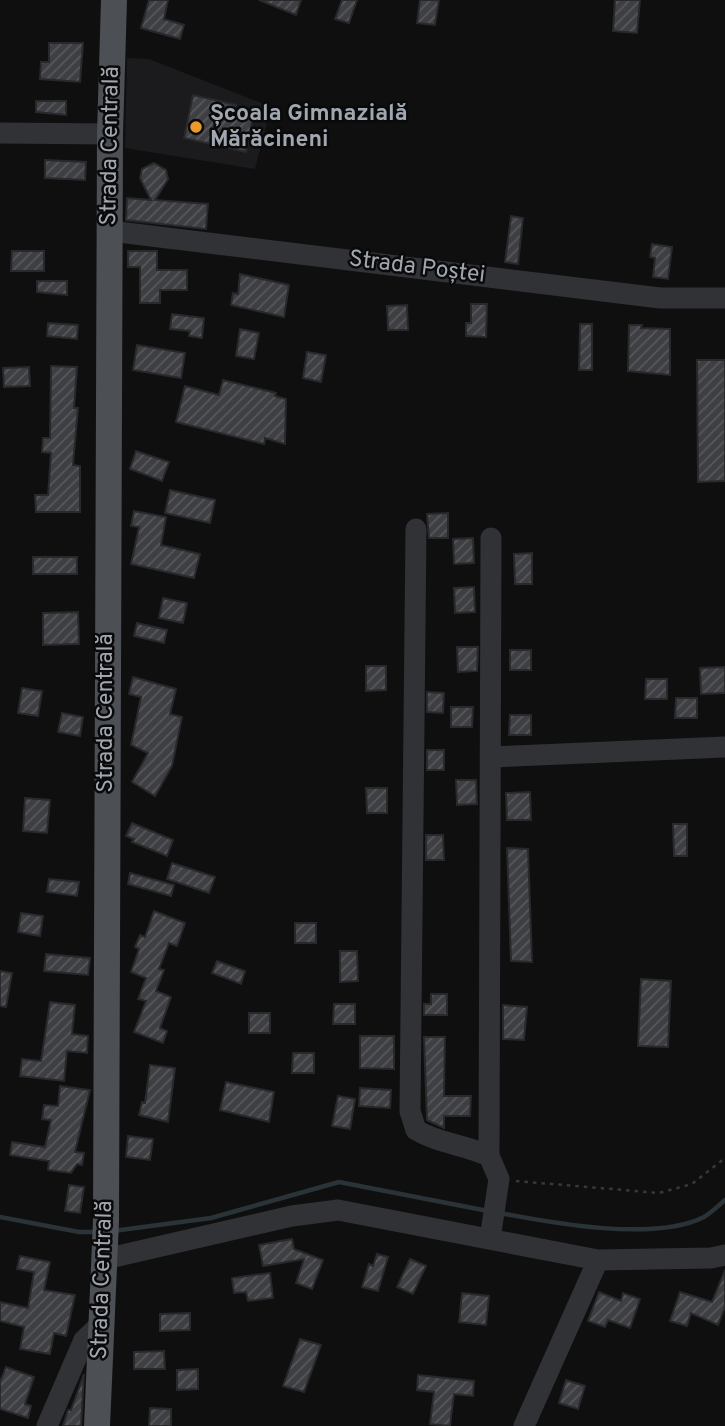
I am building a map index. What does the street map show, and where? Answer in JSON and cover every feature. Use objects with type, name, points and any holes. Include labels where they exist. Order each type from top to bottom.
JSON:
[{"type":"main road","name":"Strada Centrală","points":[[97,1426],[105,1241],[110,134],[114,0]]},
{"type":"street","points":[[0,133],[110,134]]},
{"type":"street","name":"Strada Poștei","points":[[110,231],[660,298],[725,298]]},
{"type":"street","points":[[416,528],[410,1111],[415,1130],[437,1142],[464,1144],[489,1156]]},
{"type":"street","points":[[490,1239],[499,1179],[489,1156],[491,538]]},
{"type":"street","points":[[491,757],[725,747]]},
{"type":"street","points":[[105,1241],[338,1210],[598,1260],[711,1258],[725,1255]]},
{"type":"street","points":[[524,1426],[598,1260]]},
{"type":"street","points":[[47,1426],[84,1340],[103,1322]]},
{"type":"path","points":[[499,1179],[659,1193],[692,1184],[725,1158]]},
{"type":"shaded area","name":"Școala Gimnazială Mărăcineni","points":[[127,58],[149,59],[271,107],[255,169],[125,148]]},
{"type":"building","points":[[149,0],[168,0],[164,19],[184,25],[180,39],[141,28]]},
{"type":"building","points":[[259,0],[301,0],[296,15]]},
{"type":"building","points":[[342,0],[357,0],[349,23],[335,19]]},
{"type":"building","points":[[420,0],[439,0],[435,25],[417,23]]},
{"type":"building","points":[[615,0],[640,0],[637,33],[613,31]]},
{"type":"building","points":[[49,43],[83,43],[80,82],[40,79],[41,62],[49,62]]},
{"type":"building","points":[[193,95],[236,105],[234,113],[253,117],[246,152],[184,138]]},
{"type":"building","points":[[36,101],[66,101],[66,115],[36,112]]},
{"type":"building","points":[[45,160],[86,162],[85,180],[45,178]]},
{"type":"building","points":[[154,163],[166,170],[168,179],[155,200],[208,204],[206,229],[126,220],[127,198],[151,200],[140,178],[142,169]]},
{"type":"building","points":[[511,216],[523,218],[518,264],[505,262]]},
{"type":"building","points":[[652,244],[672,247],[668,279],[653,277],[655,258],[650,257]]},
{"type":"building","points":[[12,251],[44,251],[44,271],[11,271]]},
{"type":"building","points":[[128,251],[157,251],[157,270],[187,270],[187,290],[160,290],[160,303],[140,303],[140,267],[128,267]]},
{"type":"building","points":[[240,274],[289,285],[284,317],[231,305],[233,293],[238,294]]},
{"type":"building","points":[[37,281],[67,281],[67,295],[37,292]]},
{"type":"building","points":[[471,304],[487,304],[486,337],[466,336],[466,323],[471,323]]},
{"type":"building","points":[[407,305],[408,330],[388,330],[387,306]]},
{"type":"building","points":[[172,314],[204,318],[202,338],[189,336],[190,331],[170,329]]},
{"type":"building","points":[[48,323],[78,325],[77,339],[47,336]]},
{"type":"building","points":[[580,324],[592,324],[592,370],[579,370]]},
{"type":"building","points":[[629,325],[670,329],[670,375],[628,371]]},
{"type":"building","points":[[240,329],[259,333],[254,359],[236,356]]},
{"type":"building","points":[[137,345],[185,353],[181,378],[133,370]]},
{"type":"building","points":[[307,352],[326,355],[321,382],[303,378]]},
{"type":"building","points":[[697,360],[725,360],[725,481],[698,482]]},
{"type":"building","points":[[51,366],[77,367],[74,408],[78,408],[73,465],[80,466],[80,512],[36,512],[35,495],[48,495],[51,453],[42,452],[43,438],[50,438]]},
{"type":"building","points":[[29,367],[30,386],[4,387],[3,368]]},
{"type":"building","points":[[223,380],[276,393],[275,396],[286,399],[285,444],[265,438],[264,444],[176,422],[185,386],[219,395]]},
{"type":"building","points":[[136,451],[169,462],[162,481],[130,469]]},
{"type":"building","points":[[170,490],[215,500],[210,523],[165,513]]},
{"type":"building","points":[[134,511],[166,517],[161,545],[200,554],[194,578],[131,564],[139,527],[131,526]]},
{"type":"building","points":[[448,513],[448,538],[429,538],[427,514]]},
{"type":"building","points":[[473,538],[474,563],[454,564],[453,539]]},
{"type":"building","points":[[532,553],[532,584],[515,584],[514,554]]},
{"type":"building","points":[[33,557],[77,557],[77,574],[33,574]]},
{"type":"building","points":[[474,587],[475,612],[455,613],[454,588]]},
{"type":"building","points":[[163,598],[187,603],[183,623],[159,618]]},
{"type":"building","points":[[78,612],[79,644],[43,645],[43,613]]},
{"type":"building","points":[[137,623],[167,630],[164,643],[134,636]]},
{"type":"building","points":[[457,647],[478,647],[477,671],[458,672]]},
{"type":"building","points":[[510,650],[531,650],[531,670],[510,670]]},
{"type":"building","points":[[366,666],[386,666],[386,690],[366,691]]},
{"type":"building","points":[[725,667],[725,693],[701,694],[700,668]]},
{"type":"building","points":[[133,677],[176,689],[170,714],[182,717],[172,766],[155,796],[132,782],[148,753],[131,745],[141,697],[129,694]]},
{"type":"building","points":[[646,679],[667,679],[667,699],[645,699]]},
{"type":"building","points":[[22,688],[42,691],[38,716],[18,713]]},
{"type":"building","points":[[427,692],[444,693],[443,713],[427,712]]},
{"type":"building","points":[[676,698],[697,698],[697,718],[675,718]]},
{"type":"building","points":[[451,707],[473,707],[472,727],[451,727]]},
{"type":"building","points":[[62,713],[83,717],[80,736],[58,732]]},
{"type":"building","points":[[510,715],[531,715],[531,735],[509,735]]},
{"type":"building","points":[[427,750],[444,750],[444,770],[427,770]]},
{"type":"building","points":[[456,780],[476,780],[477,804],[457,805]]},
{"type":"building","points":[[366,788],[387,788],[387,813],[367,813]]},
{"type":"building","points":[[530,792],[531,820],[507,820],[506,793]]},
{"type":"building","points":[[25,798],[50,800],[47,833],[23,831]]},
{"type":"building","points":[[132,823],[173,840],[167,856],[132,842],[134,839],[126,836]]},
{"type":"building","points":[[673,824],[687,824],[687,856],[674,856]]},
{"type":"building","points":[[426,835],[443,835],[444,860],[426,860]]},
{"type":"building","points":[[507,848],[528,849],[532,962],[511,961]]},
{"type":"building","points":[[172,863],[215,877],[209,893],[167,879]]},
{"type":"building","points":[[130,873],[174,885],[171,896],[128,884]]},
{"type":"building","points":[[49,879],[79,882],[77,896],[47,892]]},
{"type":"building","points":[[154,911],[185,923],[177,946],[169,943],[159,969],[164,970],[156,991],[171,997],[160,1028],[167,1031],[163,1043],[134,1032],[146,1001],[138,999],[146,978],[131,972],[139,949],[135,947],[140,935],[145,937]]},
{"type":"building","points":[[21,913],[43,916],[40,936],[18,932]]},
{"type":"building","points":[[295,923],[316,923],[316,943],[295,943]]},
{"type":"building","points":[[340,951],[357,951],[358,981],[340,982]]},
{"type":"building","points":[[46,954],[90,958],[88,975],[44,971]]},
{"type":"building","points":[[217,961],[245,971],[241,984],[212,973]]},
{"type":"building","points":[[0,971],[12,973],[6,1007],[0,1006]]},
{"type":"building","points":[[641,979],[671,981],[668,1047],[638,1046]]},
{"type":"building","points":[[431,994],[447,994],[447,1015],[424,1015],[424,1004],[431,1004]]},
{"type":"building","points":[[50,1002],[75,1005],[72,1034],[88,1036],[87,1053],[67,1051],[64,1081],[20,1076],[22,1059],[41,1061]]},
{"type":"building","points":[[334,1004],[355,1004],[355,1024],[333,1024]]},
{"type":"building","points":[[503,1005],[527,1007],[524,1040],[503,1039]]},
{"type":"building","points":[[249,1013],[270,1013],[270,1033],[249,1033]]},
{"type":"building","points":[[360,1036],[394,1036],[394,1069],[360,1068]]},
{"type":"building","points":[[424,1037],[445,1037],[444,1096],[471,1096],[470,1116],[444,1116],[444,1128],[427,1120]]},
{"type":"building","points":[[293,1053],[314,1053],[314,1073],[292,1073]]},
{"type":"building","points":[[150,1065],[175,1068],[168,1122],[139,1115],[142,1102],[145,1103]]},
{"type":"building","points":[[226,1082],[274,1092],[269,1122],[220,1110]]},
{"type":"building","points":[[60,1086],[90,1090],[75,1152],[84,1153],[82,1165],[77,1164],[71,1173],[48,1170],[49,1161],[10,1155],[12,1142],[45,1147],[51,1120],[42,1119],[44,1105],[58,1106]]},
{"type":"building","points":[[360,1088],[391,1090],[390,1108],[359,1106]]},
{"type":"building","points":[[338,1096],[355,1099],[350,1129],[332,1126]]},
{"type":"building","points":[[128,1136],[153,1139],[150,1160],[126,1157]]},
{"type":"building","points":[[69,1185],[84,1187],[80,1213],[65,1211]]},
{"type":"building","points":[[292,1239],[294,1249],[323,1260],[312,1289],[296,1283],[304,1259],[263,1266],[259,1245]]},
{"type":"building","points":[[377,1254],[388,1257],[378,1291],[362,1287],[369,1264],[373,1266]]},
{"type":"building","points":[[20,1256],[50,1262],[44,1290],[75,1295],[66,1336],[54,1333],[50,1354],[20,1349],[24,1327],[0,1321],[0,1302],[28,1308],[34,1272],[17,1269]]},
{"type":"building","points":[[410,1259],[426,1266],[413,1294],[397,1287]]},
{"type":"building","points":[[725,1270],[725,1307],[718,1325],[691,1313],[687,1326],[670,1321],[680,1292],[712,1302]]},
{"type":"building","points":[[270,1273],[273,1298],[248,1301],[246,1292],[234,1293],[232,1278]]},
{"type":"building","points":[[599,1292],[621,1301],[623,1293],[640,1299],[630,1328],[608,1320],[605,1327],[588,1321]]},
{"type":"building","points":[[462,1293],[489,1296],[486,1325],[459,1322]]},
{"type":"building","points":[[190,1313],[190,1330],[160,1331],[160,1314]]},
{"type":"building","points":[[300,1339],[321,1345],[304,1392],[283,1386]]},
{"type":"building","points":[[164,1351],[165,1369],[134,1369],[134,1352]]},
{"type":"building","points":[[6,1367],[34,1377],[25,1404],[31,1406],[28,1418],[0,1409],[0,1382]]},
{"type":"building","points":[[198,1369],[198,1389],[177,1390],[177,1370]]},
{"type":"building","points":[[84,1374],[81,1426],[63,1426],[68,1410],[71,1410]]},
{"type":"building","points":[[418,1375],[474,1381],[473,1396],[454,1394],[450,1426],[430,1424],[434,1392],[417,1390]]},
{"type":"building","points":[[566,1380],[585,1386],[578,1409],[559,1403]]},
{"type":"building","points":[[150,1408],[171,1409],[171,1426],[149,1426]]},
{"type":"waterway","points":[[113,1231],[211,1218],[339,1182],[488,1211]]},
{"type":"waterway","points":[[500,1213],[603,1228],[659,1228],[704,1217],[725,1200]]},
{"type":"waterway","points":[[0,1217],[79,1232],[98,1232]]},
{"type":"place","name":"Școala Gimnazială Mărăcineni","points":[[196,127]]}]
